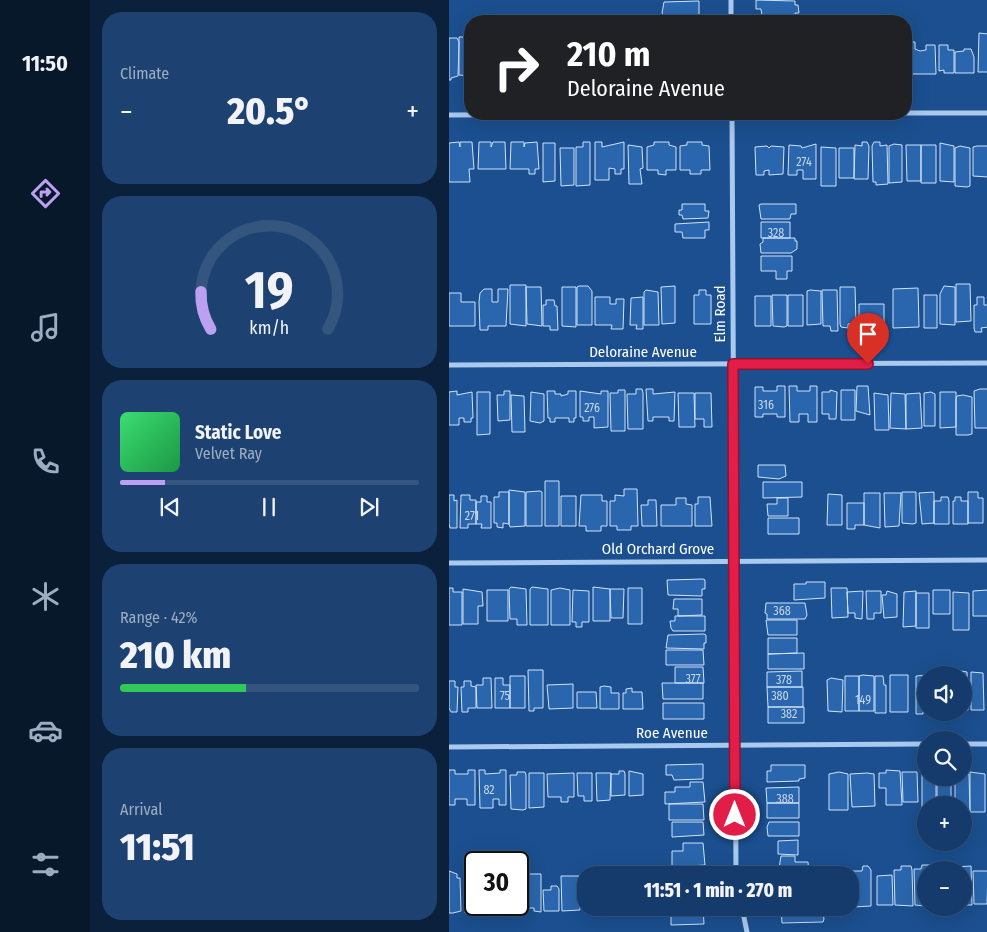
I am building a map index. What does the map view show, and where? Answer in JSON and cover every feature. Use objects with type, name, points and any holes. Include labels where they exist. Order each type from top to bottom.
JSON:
[{"type":"street","points":[[731,0],[731,15]]},
{"type":"street","points":[[912,113],[987,113]]},
{"type":"street","points":[[449,115],[464,115]]},
{"type":"street","name":"Elm Road","points":[[732,120],[736,866]]},
{"type":"street","name":"Deloraine Avenue","points":[[449,365],[987,364]]},
{"type":"street","name":"Old Orchard Grove","points":[[449,562],[987,560]]},
{"type":"street","name":"Roe Avenue","points":[[449,747],[917,744]]},
{"type":"street","points":[[972,744],[987,744]]},
{"type":"street","points":[[743,916],[747,932]]},
{"type":"building","points":[[756,0],[795,1],[795,5],[798,5],[799,13],[795,13],[795,15],[762,15],[761,9],[756,9]]},
{"type":"building","points":[[699,1],[699,15],[663,15],[664,2]]},
{"type":"building","points":[[979,33],[988,34],[988,72],[978,72]]},
{"type":"building","points":[[459,37],[464,37],[464,75],[459,75]]},
{"type":"building","points":[[449,38],[457,38],[459,42],[458,76],[451,78],[451,80],[449,80]]},
{"type":"building","points":[[912,42],[915,42],[915,49],[920,51],[926,50],[926,45],[935,45],[936,74],[912,74]]},
{"type":"building","points":[[939,45],[948,45],[948,50],[954,50],[954,73],[944,73],[944,70],[939,71]]},
{"type":"building","points":[[964,49],[971,49],[974,57],[974,73],[955,73],[955,52],[964,51]]},
{"type":"building","points":[[459,142],[460,147],[460,142],[472,142],[474,169],[469,169],[470,182],[449,182],[449,143]]},
{"type":"building","points":[[479,142],[491,142],[491,147],[493,142],[505,142],[506,169],[478,169]]},
{"type":"building","points":[[511,142],[524,142],[524,147],[525,143],[537,142],[539,169],[535,169],[535,174],[529,174],[529,169],[510,169]]},
{"type":"building","points":[[583,142],[590,142],[590,185],[576,186],[576,147],[583,147]]},
{"type":"building","points":[[595,142],[602,142],[602,147],[624,142],[624,169],[621,169],[621,174],[615,174],[615,169],[609,168],[609,180],[595,180]]},
{"type":"building","points":[[654,142],[669,142],[669,145],[676,147],[676,170],[666,170],[666,175],[658,174],[658,170],[647,170],[647,147],[654,145]]},
{"type":"building","points":[[687,142],[702,142],[702,145],[709,146],[710,170],[701,170],[701,174],[690,174],[690,170],[680,170],[680,146],[687,145]]},
{"type":"building","points":[[862,142],[867,142],[869,146],[868,179],[854,179],[855,145],[862,146]]},
{"type":"building","points":[[874,142],[880,142],[880,146],[887,145],[888,184],[876,185],[876,182],[873,182],[872,146]]},
{"type":"building","points":[[543,143],[555,143],[555,181],[543,182]]},
{"type":"building","points":[[940,143],[954,146],[954,182],[940,181]]},
{"type":"building","points":[[816,144],[816,179],[803,179],[803,170],[797,170],[797,175],[788,175],[789,145],[801,146],[802,148]]},
{"type":"building","points":[[894,144],[902,145],[902,182],[889,183],[889,146]]},
{"type":"building","points":[[628,145],[642,147],[643,168],[640,169],[642,184],[629,184]]},
{"type":"building","points":[[906,145],[921,145],[921,181],[907,181]]},
{"type":"building","points":[[921,145],[936,145],[936,183],[921,183]]},
{"type":"building","points":[[767,146],[769,148],[771,146],[784,147],[783,174],[769,175],[769,170],[764,171],[764,175],[756,175],[755,147]]},
{"type":"building","points":[[960,146],[970,148],[970,186],[967,187],[955,186],[955,148]]},
{"type":"building","points":[[988,146],[988,177],[973,176],[973,147]]},
{"type":"building","points":[[821,147],[836,148],[836,186],[821,186]]},
{"type":"building","points":[[560,148],[574,148],[574,185],[561,186]]},
{"type":"building","points":[[839,148],[854,148],[854,178],[839,178]]},
{"type":"building","points":[[682,204],[705,204],[705,211],[709,211],[708,218],[683,219],[682,215],[679,215],[679,210],[682,210]]},
{"type":"building","points":[[796,204],[796,214],[791,214],[790,219],[761,219],[759,205]]},
{"type":"building","points":[[709,222],[709,230],[705,230],[705,238],[683,238],[682,232],[675,232],[675,224]]},
{"type":"building","points":[[761,222],[790,222],[790,238],[761,238]]},
{"type":"building","points":[[763,238],[795,238],[797,249],[791,253],[761,253],[760,244],[763,242]]},
{"type":"building","points":[[761,256],[792,256],[792,271],[787,271],[787,279],[776,279],[776,271],[761,271]]},
{"type":"building","points":[[956,284],[970,284],[971,321],[956,322]]},
{"type":"building","points":[[510,285],[526,285],[526,326],[510,324]]},
{"type":"building","points":[[588,286],[592,291],[592,325],[577,325],[577,287]]},
{"type":"building","points":[[675,286],[675,323],[662,324],[661,287]]},
{"type":"building","points":[[944,286],[955,287],[955,325],[940,324],[940,294]]},
{"type":"building","points":[[526,287],[541,287],[542,326],[527,324]]},
{"type":"building","points":[[562,287],[576,287],[576,327],[562,326]]},
{"type":"building","points":[[840,287],[855,287],[856,323],[848,324],[848,328],[841,327],[840,324]]},
{"type":"building","points":[[918,288],[919,327],[893,328],[893,289]]},
{"type":"building","points":[[484,289],[492,289],[492,302],[498,302],[498,289],[508,289],[506,326],[488,326],[488,330],[480,330],[479,302],[480,293]]},
{"type":"building","points":[[646,290],[658,292],[659,325],[644,325],[644,292]]},
{"type":"building","points":[[699,290],[706,290],[706,295],[711,295],[711,324],[694,324],[694,295],[699,295]]},
{"type":"building","points":[[822,290],[837,290],[838,331],[831,331],[830,326],[823,326]]},
{"type":"building","points":[[807,291],[821,291],[821,324],[807,325]]},
{"type":"building","points":[[449,293],[461,293],[461,302],[475,302],[475,326],[449,326]]},
{"type":"building","points":[[772,295],[787,295],[787,326],[773,326]]},
{"type":"building","points":[[788,295],[803,295],[803,326],[788,326]]},
{"type":"building","points":[[924,295],[937,295],[937,328],[924,328]]},
{"type":"building","points":[[755,296],[771,296],[771,326],[755,326]]},
{"type":"building","points":[[595,297],[610,297],[610,304],[616,304],[616,299],[624,299],[623,329],[611,329],[612,325],[595,325]]},
{"type":"building","points":[[643,297],[643,329],[636,329],[637,325],[630,325],[631,298]]},
{"type":"building","points":[[977,297],[984,297],[984,305],[988,305],[988,327],[981,328],[982,332],[975,332],[974,328],[974,305],[977,305]]},
{"type":"building","points":[[546,300],[554,300],[555,306],[557,306],[558,330],[550,330],[550,326],[543,326],[543,305],[546,305]]},
{"type":"building","points":[[859,304],[884,304],[884,327],[859,327]]},
{"type":"building","points":[[777,386],[785,386],[785,417],[777,417],[777,414],[763,414],[763,417],[755,417],[755,387],[763,387],[763,391],[777,391]]},
{"type":"building","points":[[789,386],[797,386],[797,391],[810,391],[810,386],[817,386],[817,422],[808,422],[808,414],[799,414],[799,422],[790,422]]},
{"type":"building","points":[[857,386],[868,386],[870,415],[856,411]]},
{"type":"building","points":[[636,389],[642,389],[643,393],[643,429],[628,429],[627,394],[636,394]]},
{"type":"building","points":[[646,389],[653,389],[653,394],[675,392],[674,421],[669,421],[669,417],[653,417],[653,421],[648,421]]},
{"type":"building","points":[[988,389],[988,428],[975,428],[974,391]]},
{"type":"building","points":[[618,390],[625,390],[625,431],[611,431],[610,393],[618,393]]},
{"type":"building","points":[[830,390],[837,392],[836,419],[829,419],[829,414],[822,414],[822,392],[830,392]]},
{"type":"building","points":[[841,390],[855,390],[855,420],[841,420]]},
{"type":"building","points":[[457,391],[457,395],[472,392],[473,418],[471,418],[471,422],[464,422],[464,418],[459,418],[459,425],[449,425],[449,392]]},
{"type":"building","points":[[504,391],[510,391],[510,420],[498,421],[497,395],[504,395]]},
{"type":"building","points":[[547,391],[555,391],[555,394],[561,394],[561,396],[568,394],[568,391],[576,391],[576,418],[574,418],[574,422],[569,422],[569,418],[555,418],[555,422],[550,422],[550,418],[548,418]]},
{"type":"building","points":[[580,391],[601,394],[601,391],[608,391],[608,427],[594,428],[594,417],[589,417],[589,421],[583,421],[583,417],[580,417]]},
{"type":"building","points":[[477,392],[490,392],[490,434],[477,435]]},
{"type":"building","points":[[531,392],[544,394],[544,421],[540,423],[530,421]]},
{"type":"building","points":[[931,392],[935,394],[935,426],[924,426],[924,393]]},
{"type":"building","points":[[940,392],[956,392],[956,427],[940,428]]},
{"type":"building","points":[[678,393],[694,393],[695,427],[679,427]]},
{"type":"building","points":[[695,393],[711,393],[712,427],[704,427],[704,419],[695,419]]},
{"type":"building","points":[[874,393],[888,395],[889,430],[875,430]]},
{"type":"building","points":[[891,393],[905,394],[906,429],[890,428]]},
{"type":"building","points":[[920,393],[922,428],[906,429],[906,394]]},
{"type":"building","points":[[511,395],[524,396],[525,432],[512,432]]},
{"type":"building","points":[[957,396],[972,397],[972,434],[956,435],[956,399]]},
{"type":"building","points":[[758,465],[785,465],[786,476],[779,479],[758,477]]},
{"type":"building","points":[[545,481],[559,481],[559,526],[545,526]]},
{"type":"building","points":[[763,482],[802,482],[802,497],[763,498]]},
{"type":"building","points":[[624,489],[637,489],[638,526],[631,526],[631,530],[617,530],[617,526],[610,526],[610,501],[615,501],[615,495],[624,496]]},
{"type":"building","points":[[509,490],[525,492],[525,526],[510,527]]},
{"type":"building","points":[[499,492],[509,492],[509,524],[503,523],[503,528],[497,527],[497,523],[494,523],[494,497],[499,497]]},
{"type":"building","points":[[526,492],[542,492],[542,526],[526,526]]},
{"type":"building","points":[[902,492],[916,492],[916,523],[902,523]]},
{"type":"building","points":[[934,492],[934,523],[922,524],[919,493]]},
{"type":"building","points":[[968,492],[978,492],[978,498],[983,498],[983,523],[968,523]]},
{"type":"building","points":[[864,493],[880,493],[880,528],[864,525]]},
{"type":"building","points":[[884,493],[901,493],[899,526],[885,527]]},
{"type":"building","points":[[828,494],[842,495],[842,525],[827,525]]},
{"type":"building","points":[[449,495],[454,495],[454,501],[457,500],[457,528],[450,528],[449,524]]},
{"type":"building","points":[[461,495],[470,495],[470,500],[476,500],[476,524],[468,524],[468,528],[460,528]]},
{"type":"building","points":[[581,495],[602,495],[602,501],[607,501],[607,526],[601,526],[601,531],[586,531],[586,526],[579,526]]},
{"type":"building","points":[[481,496],[487,496],[487,502],[491,502],[491,528],[481,528],[482,524],[476,524],[476,502],[481,502]]},
{"type":"building","points":[[561,496],[576,496],[576,526],[561,526]]},
{"type":"building","points":[[698,497],[710,497],[712,526],[695,526],[695,504],[698,504]]},
{"type":"building","points":[[941,497],[948,497],[949,524],[934,524],[934,501],[941,501]]},
{"type":"building","points":[[955,497],[961,497],[961,501],[968,501],[968,524],[953,524],[953,501],[955,501]]},
{"type":"building","points":[[676,498],[686,498],[686,504],[692,505],[692,526],[661,526],[661,505],[676,505]]},
{"type":"building","points":[[777,498],[788,498],[788,516],[768,516],[767,504],[777,504]]},
{"type":"building","points":[[648,500],[656,500],[657,526],[642,526],[641,505],[648,505]]},
{"type":"building","points":[[847,503],[864,503],[864,525],[855,525],[855,529],[847,529]]},
{"type":"building","points":[[768,518],[799,518],[799,534],[768,534]]},
{"type":"building","points":[[667,580],[705,580],[705,589],[702,589],[702,596],[668,595]]},
{"type":"building","points":[[806,582],[825,582],[825,598],[794,600],[794,584],[806,584]]},
{"type":"building","points":[[511,587],[526,589],[527,625],[517,625],[517,619],[510,619],[509,589]]},
{"type":"building","points":[[532,587],[548,589],[548,625],[530,625],[530,589]]},
{"type":"building","points":[[593,587],[610,589],[610,621],[593,621]]},
{"type":"building","points":[[449,588],[453,588],[453,592],[462,592],[462,625],[449,625]]},
{"type":"building","points":[[560,588],[570,590],[570,625],[551,625],[551,590]]},
{"type":"building","points":[[628,588],[642,588],[642,624],[628,624]]},
{"type":"building","points":[[831,588],[847,588],[848,617],[832,618]]},
{"type":"building","points":[[463,589],[482,592],[483,606],[478,606],[478,624],[463,624]]},
{"type":"building","points":[[610,589],[624,589],[623,618],[611,618]]},
{"type":"building","points":[[487,590],[508,590],[508,621],[487,621]]},
{"type":"building","points":[[573,590],[589,591],[589,622],[582,622],[582,627],[576,627],[576,622],[572,622]]},
{"type":"building","points":[[933,590],[950,590],[950,614],[933,614]]},
{"type":"building","points":[[988,590],[988,616],[973,616],[973,591]]},
{"type":"building","points":[[863,591],[862,619],[855,618],[855,613],[848,613],[847,592]]},
{"type":"building","points":[[866,591],[881,591],[881,613],[874,613],[874,619],[867,619]]},
{"type":"building","points":[[887,591],[897,594],[897,617],[884,618],[882,595],[886,595]]},
{"type":"building","points":[[916,591],[916,626],[903,627],[904,592]]},
{"type":"building","points":[[953,592],[969,593],[969,630],[953,630]]},
{"type":"building","points":[[916,593],[929,593],[929,628],[916,628]]},
{"type":"building","points":[[674,599],[702,599],[702,615],[678,616],[678,609],[673,609]]},
{"type":"building","points":[[766,603],[805,603],[807,615],[805,619],[767,619],[767,614],[765,613]]},
{"type":"building","points":[[675,616],[705,616],[705,631],[673,631],[670,621],[675,621]]},
{"type":"building","points":[[766,620],[797,620],[797,635],[768,635]]},
{"type":"building","points":[[668,635],[706,635],[706,643],[704,643],[704,649],[666,648]]},
{"type":"building","points":[[768,638],[797,638],[797,653],[768,654]]},
{"type":"building","points":[[666,650],[703,650],[704,665],[666,665]]},
{"type":"building","points":[[804,653],[804,669],[768,669],[768,654]]},
{"type":"building","points":[[675,667],[703,667],[704,683],[675,683]]},
{"type":"building","points":[[528,670],[543,670],[543,708],[534,708],[534,711],[529,711]]},
{"type":"building","points":[[802,671],[802,687],[767,687],[767,672]]},
{"type":"building","points":[[972,672],[983,673],[984,710],[972,710]]},
{"type":"building","points":[[890,675],[908,675],[908,712],[890,712]]},
{"type":"building","points":[[510,676],[525,676],[525,708],[510,708]]},
{"type":"building","points":[[845,676],[859,676],[859,711],[845,711]]},
{"type":"building","points":[[859,676],[874,676],[874,711],[859,711]]},
{"type":"building","points":[[875,676],[883,676],[884,685],[886,685],[886,713],[875,713]]},
{"type":"building","points":[[917,676],[917,714],[916,714]]},
{"type":"building","points":[[483,678],[491,678],[492,708],[477,708],[476,685],[483,685]]},
{"type":"building","points":[[495,678],[503,678],[503,685],[510,685],[510,708],[495,708]]},
{"type":"building","points":[[831,678],[843,680],[842,712],[828,711],[827,680]]},
{"type":"building","points":[[449,681],[455,681],[455,687],[458,687],[457,712],[451,712],[449,708]]},
{"type":"building","points":[[464,681],[471,681],[471,686],[476,687],[476,708],[468,708],[468,712],[462,712],[461,687],[464,687]]},
{"type":"building","points":[[662,683],[703,683],[703,699],[663,699]]},
{"type":"building","points":[[573,684],[573,708],[549,709],[547,685]]},
{"type":"building","points":[[600,687],[611,687],[611,693],[619,693],[619,709],[600,709]]},
{"type":"building","points":[[767,687],[803,687],[803,707],[768,707]]},
{"type":"building","points":[[632,688],[632,692],[642,692],[643,709],[623,709],[623,693],[626,693],[626,689]]},
{"type":"building","points":[[577,692],[596,692],[597,708],[577,708]]},
{"type":"building","points":[[663,703],[704,703],[704,719],[663,719]]},
{"type":"building","points":[[768,707],[804,707],[804,723],[768,723]]},
{"type":"building","points":[[703,764],[703,779],[674,780],[672,775],[666,775],[666,765]]},
{"type":"building","points":[[771,765],[805,765],[805,778],[799,779],[799,781],[767,782],[767,771],[771,771]]},
{"type":"building","points":[[449,770],[455,770],[455,774],[468,774],[468,770],[475,770],[475,805],[467,805],[467,799],[455,799],[455,805],[449,805]]},
{"type":"building","points":[[479,770],[485,770],[485,774],[500,773],[500,770],[506,770],[506,805],[499,805],[499,799],[493,799],[493,808],[480,808]]},
{"type":"building","points":[[886,770],[900,771],[902,805],[886,805],[886,788],[879,788],[879,773],[886,773]]},
{"type":"building","points":[[619,771],[624,771],[625,774],[625,795],[611,796],[611,774],[619,774]]},
{"type":"building","points":[[629,771],[643,774],[643,795],[629,796]]},
{"type":"building","points":[[517,772],[525,772],[526,775],[526,809],[523,810],[511,809],[510,775],[517,775]]},
{"type":"building","points":[[839,772],[848,774],[848,810],[829,810],[829,774]]},
{"type":"building","points":[[902,772],[917,772],[917,802],[903,802]]},
{"type":"building","points":[[972,772],[985,774],[985,812],[972,812],[972,796],[970,796]]},
{"type":"building","points":[[529,773],[544,773],[544,807],[529,808]]},
{"type":"building","points":[[574,773],[574,797],[568,797],[568,802],[561,802],[561,797],[548,797],[547,774]]},
{"type":"building","points":[[577,773],[592,773],[592,801],[584,801],[584,796],[578,796]]},
{"type":"building","points":[[596,773],[611,773],[610,800],[597,801]]},
{"type":"building","points":[[850,774],[874,774],[875,806],[852,807]]},
{"type":"building","points":[[690,782],[703,782],[705,802],[665,804],[665,792],[675,792],[675,787],[690,787]]},
{"type":"building","points":[[922,786],[936,786],[936,796],[922,796]]},
{"type":"building","points":[[937,786],[951,786],[951,796],[937,796]]},
{"type":"building","points":[[955,786],[969,786],[970,796],[955,796]]},
{"type":"building","points":[[799,787],[799,803],[767,803],[766,788]]},
{"type":"building","points":[[767,803],[799,803],[799,818],[767,818]]},
{"type":"building","points":[[669,804],[703,804],[704,820],[669,820]]},
{"type":"building","points":[[672,822],[703,822],[704,835],[672,837]]},
{"type":"building","points":[[769,822],[799,822],[799,836],[768,836],[767,827]]},
{"type":"building","points":[[798,840],[798,855],[778,854],[778,841]]},
{"type":"building","points":[[683,843],[703,843],[705,865],[672,866],[672,851],[683,851]]},
{"type":"building","points":[[781,856],[795,856],[795,862],[808,862],[808,866],[779,866]]},
{"type":"building","points":[[863,866],[868,866],[871,870],[871,906],[859,907],[859,871],[862,871]]},
{"type":"building","points":[[901,866],[911,866],[913,906],[895,905],[894,870],[901,870]]},
{"type":"building","points":[[914,869],[917,869],[917,905],[915,905]]},
{"type":"building","points":[[449,871],[457,874],[457,878],[460,878],[461,911],[453,913],[449,913]]},
{"type":"building","points":[[973,871],[988,871],[987,904],[974,904]]},
{"type":"building","points":[[529,874],[541,874],[541,912],[534,911],[534,908],[529,908]]},
{"type":"building","points":[[892,875],[893,905],[877,905],[877,876]]},
{"type":"building","points":[[561,876],[577,876],[577,910],[562,911]]},
{"type":"building","points":[[551,886],[557,886],[559,889],[559,911],[544,911],[543,890],[551,890]]},
{"type":"building","points":[[671,916],[704,916],[704,924],[671,925]]},
{"type":"building","points":[[782,916],[823,916],[824,919],[823,922],[782,923]]},
{"type":"route","points":[[735,815],[733,364],[868,364]]}]
